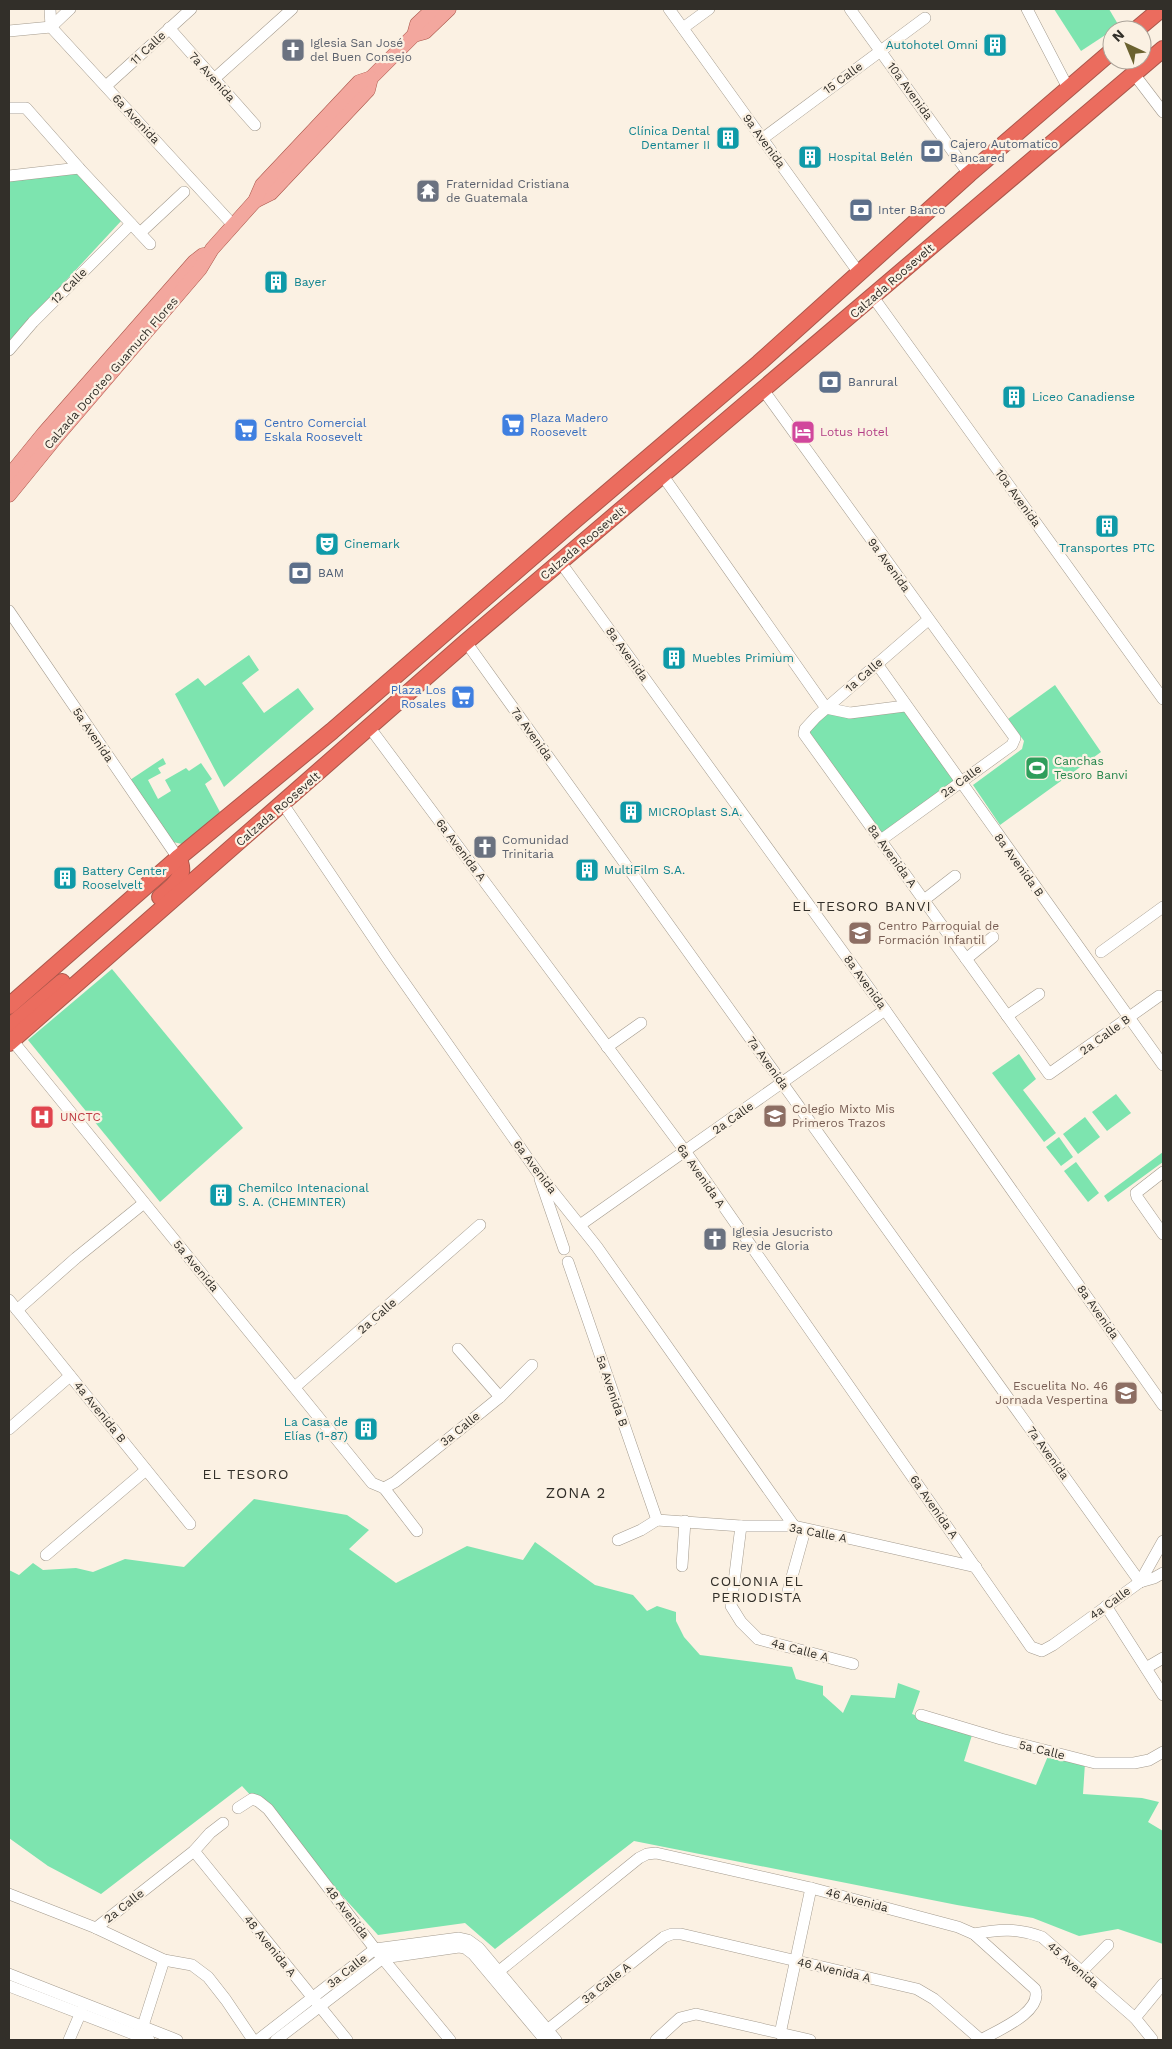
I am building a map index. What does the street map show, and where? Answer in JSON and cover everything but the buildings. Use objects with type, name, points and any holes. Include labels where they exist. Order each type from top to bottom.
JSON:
[{"type":"highway","points":[[1148,20],[1161,9]]},
{"type":"highway","name":"Calzada Roosevelt","points":[[10,1037],[283,804],[466,642],[764,391],[1163,49]]},
{"type":"highway","name":"Calzada Roosevelt","points":[[9,1006],[178,858],[332,731],[759,363],[969,174],[1102,59]]},
{"type":"highway","points":[[663,476],[659,465],[663,456],[746,384],[759,363]]},
{"type":"highway","points":[[581,544],[596,521],[649,475],[651,467],[646,460]]},
{"type":"highway","points":[[283,804],[280,793],[283,786],[319,753],[332,731]]},
{"type":"highway","points":[[10,1037],[174,885],[182,872],[178,858]]},
{"type":"main road","name":"Calzada Doroteo Guamuch Flores","points":[[9,495],[200,270],[212,249],[255,201],[271,193],[368,90],[372,78],[414,35],[417,24],[433,9]]},
{"type":"main road","name":"Calzada Doroteo Guamuch Flores","points":[[414,35],[425,32],[449,9]]},
{"type":"main road","name":"Calzada Doroteo Guamuch Flores","points":[[9,476],[49,427],[194,262],[212,249]]},
{"type":"street","points":[[50,9],[51,27]]},
{"type":"street","points":[[9,31],[51,27],[70,9]]},
{"type":"street","name":"11 Calle","points":[[106,86],[191,9]]},
{"type":"street","points":[[214,79],[292,9]]},
{"type":"street","name":"9a Avenida","points":[[669,9],[859,273]]},
{"type":"street","points":[[683,28],[709,9]]},
{"type":"street","name":"10a Avenida","points":[[850,9],[969,174]]},
{"type":"street","points":[[1027,9],[1068,88]]},
{"type":"street","name":"15 Calle","points":[[762,139],[925,18]]},
{"type":"street","name":"6a Avenida","points":[[51,27],[233,225]]},
{"type":"street","name":"7a Avenida","points":[[169,28],[255,125]]},
{"type":"street","points":[[1134,74],[1163,112]]},
{"type":"street","points":[[9,108],[25,107],[150,244]]},
{"type":"street","points":[[9,176],[79,168]]},
{"type":"street","points":[[140,234],[184,192]]},
{"type":"street","name":"12 Calle","points":[[9,350],[33,322],[131,224]]},
{"type":"street","name":"10a Avenida","points":[[873,297],[1163,699]]},
{"type":"street","name":"9a Avenida","points":[[764,391],[1015,738]]},
{"type":"street","points":[[663,476],[826,708],[850,713],[905,706]]},
{"type":"street","name":"8a Avenida","points":[[560,563],[885,1010],[1163,1404]]},
{"type":"street","name":"5a Avenida","points":[[9,611],[178,858]]},
{"type":"street","name":"1a Calle","points":[[804,734],[805,728],[826,708],[928,620]]},
{"type":"street","name":"7a Avenida","points":[[466,642],[1140,1582]]},
{"type":"street","name":"8a Avenida B","points":[[876,664],[1163,1065]]},
{"type":"street","name":"6a Avenida A","points":[[370,728],[685,1152],[1031,1647],[1042,1651]]},
{"type":"street","name":"8a Avenida A","points":[[804,734],[1050,1075]]},
{"type":"street","name":"2a Calle","points":[[881,840],[1012,745],[1015,738]]},
{"type":"street","name":"6a Avenida","points":[[283,804],[387,958],[538,1173],[580,1225],[799,1528]]},
{"type":"street","points":[[924,900],[955,876]]},
{"type":"street","points":[[1101,952],[1163,907]]},
{"type":"street","points":[[966,959],[993,937]]},
{"type":"street","points":[[1007,1016],[1039,994]]},
{"type":"street","name":"2a Calle B","points":[[1050,1075],[1160,996]]},
{"type":"street","name":"2a Calle","points":[[580,1225],[885,1010]]},
{"type":"street","points":[[607,1047],[641,1023]]},
{"type":"street","name":"5a Avenida","points":[[10,1037],[372,1482],[384,1488],[417,1531]]},
{"type":"street","points":[[1163,1172],[1136,1194],[1136,1197],[1163,1234]]},
{"type":"street","points":[[538,1173],[564,1249]]},
{"type":"street","points":[[17,1310],[76,1258],[144,1203]]},
{"type":"street","name":"2a Calle","points":[[295,1387],[480,1225]]},
{"type":"street","name":"5a Avenida B","points":[[568,1262],[657,1520]]},
{"type":"street","name":"4a Avenida B","points":[[9,1300],[190,1524]]},
{"type":"street","points":[[458,1349],[500,1397]]},
{"type":"street","name":"3a Calle","points":[[384,1488],[395,1482],[500,1397],[532,1364]]},
{"type":"street","points":[[9,1429],[70,1376]]},
{"type":"street","points":[[46,1555],[146,1470]]},
{"type":"street","points":[[618,1540],[641,1530],[657,1520]]},
{"type":"street","name":"3a Calle A","points":[[657,1520],[799,1528],[976,1567]]},
{"type":"street","points":[[682,1566],[684,1522]]},
{"type":"street","name":"4a Calle A","points":[[741,1526],[731,1606],[750,1631],[758,1638],[853,1664]]},
{"type":"street","points":[[788,1591],[799,1528]]},
{"type":"street","name":"4a Calle","points":[[1042,1651],[1140,1582],[1163,1541]]},
{"type":"street","points":[[1140,1582],[1163,1573]]},
{"type":"street","points":[[1106,1606],[1163,1695]]},
{"type":"street","points":[[1146,1668],[1163,1658]]},
{"type":"street","name":"5a Calle","points":[[921,1715],[1001,1739],[1095,1763],[1134,1763],[1149,1760],[1163,1752]]},
{"type":"street","name":"48 Avenida","points":[[238,1808],[252,1799],[258,1800],[268,1809],[379,1953],[450,2040]]},
{"type":"street","name":"2a Calle","points":[[9,1894],[96,1928],[194,1851],[210,1833],[223,1823]]},
{"type":"street","name":"48 Avenida A","points":[[194,1851],[347,2040]]},
{"type":"street","name":"46 Avenida","points":[[496,1974],[639,1858],[647,1854],[656,1853],[811,1888],[958,1927],[974,1934],[1035,1989],[1037,1999],[1031,2009],[1024,2015],[981,2040]]},
{"type":"street","points":[[780,2034],[811,1888]]},
{"type":"street","points":[[96,1928],[164,1960],[192,1965],[208,1977],[253,2040]]},
{"type":"street","name":"45 Avenida","points":[[974,1934],[1011,1929],[1042,1937],[1135,2018],[1152,2039]]},
{"type":"street","name":"3a Calle A","points":[[544,2035],[664,1937],[672,1934]]},
{"type":"street","name":"46 Avenida A","points":[[672,1934],[681,1934],[924,1992],[981,2040]]},
{"type":"street","points":[[1082,1972],[1108,1945]]},
{"type":"street","name":"3a Calle","points":[[258,2040],[316,2002],[379,1953],[465,1948],[496,1974],[544,2035],[556,2040]]},
{"type":"street","points":[[144,2034],[164,1960]]},
{"type":"street","points":[[9,1974],[144,2034]]},
{"type":"street","points":[[1135,2018],[1163,1984]]},
{"type":"street","points":[[10,1989],[144,2034],[177,2040]]},
{"type":"street","name":"3a Calle","points":[[276,2040],[316,2002]]},
{"type":"street","points":[[69,2040],[81,2012]]},
{"type":"street","points":[[656,2040],[680,2018],[696,2014],[810,2040]]},
{"type":"green space","points":[[1054,9],[1109,9],[1115,20],[1102,20],[1102,37],[1081,51]]},
{"type":"green space","points":[[75,172],[122,220],[9,342],[9,181]]},
{"type":"green space","points":[[249,655],[259,670],[242,683],[264,713],[298,688],[314,709],[224,787],[175,694],[198,678],[205,686]]},
{"type":"green space","name":"Canchas Tesoro Banvi","points":[[1055,685],[1101,752],[1000,825],[973,785],[1022,749],[1024,741],[1008,719]]},
{"type":"green space","points":[[904,710],[955,781],[882,835],[807,732],[827,712]]},
{"type":"green space","points":[[163,758],[166,764],[158,768],[161,773],[148,780],[158,799],[171,791],[165,780],[186,768],[189,771],[201,763],[212,779],[205,784],[220,812],[182,844],[173,842],[130,780]]},
{"type":"green space","points":[[112,969],[243,1128],[160,1202],[28,1040]]},
{"type":"green space","points":[[1019,1054],[1036,1079],[1023,1090],[1056,1133],[1044,1142],[992,1073]]},
{"type":"green space","points":[[1116,1094],[1131,1113],[1107,1131],[1092,1112]]},
{"type":"green space","points":[[1085,1117],[1100,1137],[1078,1154],[1063,1134]]},
{"type":"green space","points":[[1059,1137],[1073,1157],[1061,1166],[1046,1147]]},
{"type":"green space","points":[[1163,1152],[1163,1162],[1108,1202],[1104,1196]]},
{"type":"green space","points":[[1076,1162],[1099,1193],[1088,1202],[1064,1171]]},
{"type":"green space","points":[[254,1499],[347,1515],[369,1530],[349,1549],[396,1583],[467,1546],[523,1560],[535,1542],[595,1585],[633,1595],[647,1611],[657,1606],[676,1612],[676,1621],[684,1637],[700,1655],[792,1667],[796,1679],[823,1686],[823,1695],[843,1713],[851,1695],[895,1698],[898,1683],[920,1691],[912,1714],[972,1735],[964,1761],[1036,1785],[1048,1756],[1085,1763],[1083,1794],[1142,1798],[1159,1802],[1148,1822],[1163,1831],[1163,1944],[1118,1929],[1079,1936],[1033,1918],[957,1905],[634,1841],[495,1949],[465,1923],[378,1935],[242,1786],[101,1894],[48,1866],[9,1838],[9,1570],[19,1575],[33,1563],[43,1570],[76,1568],[93,1572],[125,1559],[184,1567]]},
{"type":"place","name":"Autohotel Omni","points":[[995,45]]},
{"type":"place","name":"Iglesia San José del Buen Consejo","points":[[293,50]]},
{"type":"place","name":"Clínica Dental Dentamer II","points":[[728,138]]},
{"type":"place","name":"Cajero Automatico Bancared","points":[[932,151]]},
{"type":"place","name":"Hospital Belén","points":[[810,157]]},
{"type":"place","name":"Fraternidad Cristiana de Guatemala","points":[[428,191]]},
{"type":"place","name":"Inter Banco","points":[[861,210]]},
{"type":"place","name":"Bayer","points":[[276,282]]},
{"type":"place","name":"Banrural","points":[[830,382]]},
{"type":"place","name":"Liceo Canadiense","points":[[1014,397]]},
{"type":"place","name":"Plaza Madero Roosevelt","points":[[513,425]]},
{"type":"place","name":"Centro Comercial Eskala Roosevelt","points":[[246,430]]},
{"type":"place","name":"Lotus Hotel","points":[[803,432]]},
{"type":"place","name":"Transportes PTC","points":[[1107,526]]},
{"type":"place","name":"Cinemark","points":[[327,544]]},
{"type":"place","name":"BAM","points":[[300,573]]},
{"type":"place","name":"Muebles Primium","points":[[674,658]]},
{"type":"place","name":"Plaza Los Rosales","points":[[463,697]]},
{"type":"place","name":"Canchas Tesoro Banvi","points":[[1037,768]]},
{"type":"place","name":"MICROplast S.A.","points":[[631,812]]},
{"type":"place","name":"Comunidad Trinitaria","points":[[485,847]]},
{"type":"place","name":"MultiFilm S.A.","points":[[587,870]]},
{"type":"place","name":"Battery Center Rooselvelt","points":[[65,878]]},
{"type":"place","name":"Centro Parroquial de Formación Infantil","points":[[860,933]]},
{"type":"place","name":"Colegio Mixto Mis Primeros Trazos","points":[[775,1116]]},
{"type":"place","name":"UNCTC","points":[[42,1117]]},
{"type":"place","name":"Chemilco Intenacional S. A. (CHEMINTER)","points":[[221,1195]]},
{"type":"place","name":"Iglesia Jesucristo Rey de Gloria","points":[[715,1239]]},
{"type":"place","name":"Escuelita No. 46 Jornada Vespertina","points":[[1126,1393]]},
{"type":"place","name":"La Casa de Elías (1-87)","points":[[366,1429]]},
{"type":"district","name":"EL TESORO BANVI","points":[[862,906]]},
{"type":"district","name":"EL TESORO","points":[[246,1474]]},
{"type":"district","name":"ZONA 2","points":[[576,1493]]},
{"type":"district","name":"COLONIA EL PERIODISTA","points":[[757,1589]]}]
